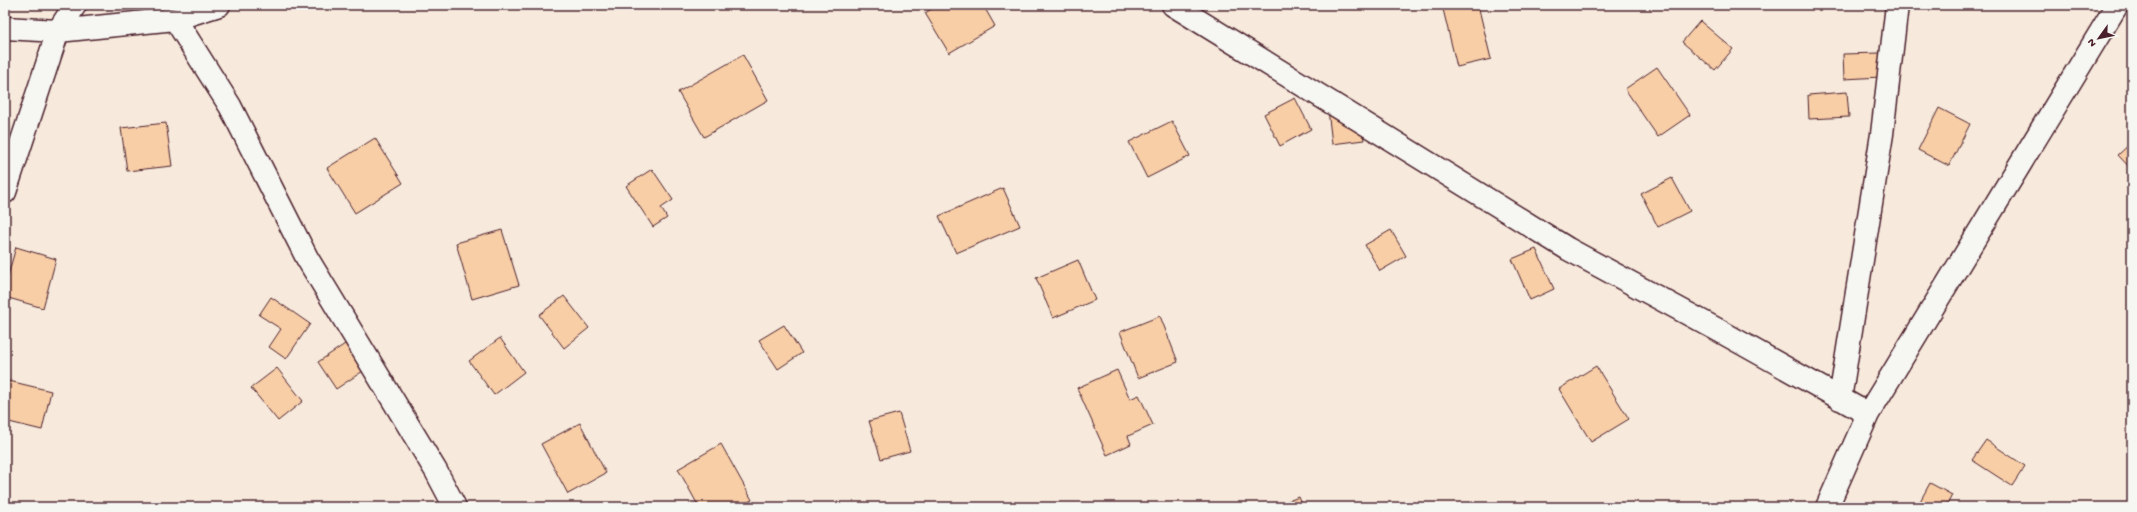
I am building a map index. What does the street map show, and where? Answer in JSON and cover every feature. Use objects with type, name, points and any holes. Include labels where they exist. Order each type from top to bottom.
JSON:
[{"type":"street","points":[[5,192],[58,31],[75,5]]},
{"type":"street","points":[[5,28],[58,31],[175,19],[219,5]]},
{"type":"street","points":[[1173,5],[1568,249],[1718,330],[1868,414]]},
{"type":"street","points":[[1840,399],[1882,134],[1898,5]]},
{"type":"street","points":[[1827,507],[1868,414],[2117,5]]},
{"type":"street","points":[[175,19],[230,106],[308,258],[436,471],[456,507]]},
{"type":"building","points":[[938,5],[983,5],[995,26],[949,53],[925,13]]},
{"type":"building","points":[[1442,5],[1478,5],[1491,59],[1457,67]]},
{"type":"building","points":[[1700,21],[1733,49],[1715,70],[1682,42]]},
{"type":"building","points":[[1880,53],[1881,77],[1844,79],[1843,54]]},
{"type":"building","points":[[743,55],[768,100],[704,137],[678,92]]},
{"type":"building","points":[[1657,67],[1690,115],[1658,137],[1625,89]]},
{"type":"building","points":[[1847,92],[1849,117],[1809,119],[1808,95]]},
{"type":"building","points":[[1295,98],[1311,129],[1280,146],[1264,114]]},
{"type":"building","points":[[1359,106],[1364,140],[1332,144],[1328,110]]},
{"type":"building","points":[[1939,108],[1970,124],[1949,166],[1918,150]]},
{"type":"building","points":[[1172,121],[1190,156],[1147,178],[1129,142]]},
{"type":"building","points":[[166,123],[172,166],[127,171],[121,128]]},
{"type":"building","points":[[375,138],[403,183],[355,213],[327,168]]},
{"type":"building","points":[[2132,142],[2132,170],[2118,155]]},
{"type":"building","points":[[652,169],[673,200],[661,208],[667,218],[653,227],[626,186]]},
{"type":"building","points":[[1672,178],[1690,211],[1658,227],[1641,194]]},
{"type":"building","points":[[1003,188],[1020,226],[956,253],[939,216]]},
{"type":"building","points":[[502,230],[519,285],[472,299],[456,243]]},
{"type":"building","points":[[1391,230],[1406,256],[1380,271],[1365,245]]},
{"type":"building","points":[[16,247],[56,259],[43,308],[5,297],[5,286]]},
{"type":"building","points":[[1536,249],[1554,289],[1530,300],[1512,259]]},
{"type":"building","points":[[1078,260],[1095,300],[1053,318],[1036,278]]},
{"type":"building","points":[[564,296],[589,328],[564,348],[539,315]]},
{"type":"building","points":[[271,297],[310,324],[286,359],[269,347],[281,329],[259,315]]},
{"type":"building","points":[[1160,316],[1178,362],[1138,378],[1120,332]]},
{"type":"building","points":[[784,325],[802,353],[778,369],[759,340]]},
{"type":"building","points":[[500,338],[524,372],[494,395],[469,361]]},
{"type":"building","points":[[351,340],[369,367],[336,389],[318,362]]},
{"type":"building","points":[[1596,366],[1629,419],[1591,442],[1559,389]]},
{"type":"building","points":[[277,368],[303,401],[278,421],[251,388]]},
{"type":"building","points":[[1117,370],[1130,399],[1139,395],[1153,425],[1128,436],[1131,444],[1107,455],[1077,388]]},
{"type":"building","points":[[5,380],[51,391],[42,430],[5,421]]},
{"type":"building","points":[[899,413],[910,451],[881,459],[869,421]]},
{"type":"building","points":[[580,423],[606,473],[568,494],[541,444]]},
{"type":"building","points":[[1986,440],[2025,466],[2012,486],[1972,460]]},
{"type":"building","points":[[721,444],[752,500],[739,507],[699,507],[678,469]]},
{"type":"building","points":[[1930,483],[1952,495],[1946,507],[1917,507]]},
{"type":"building","points":[[1299,497],[1303,507],[1272,507]]}]
